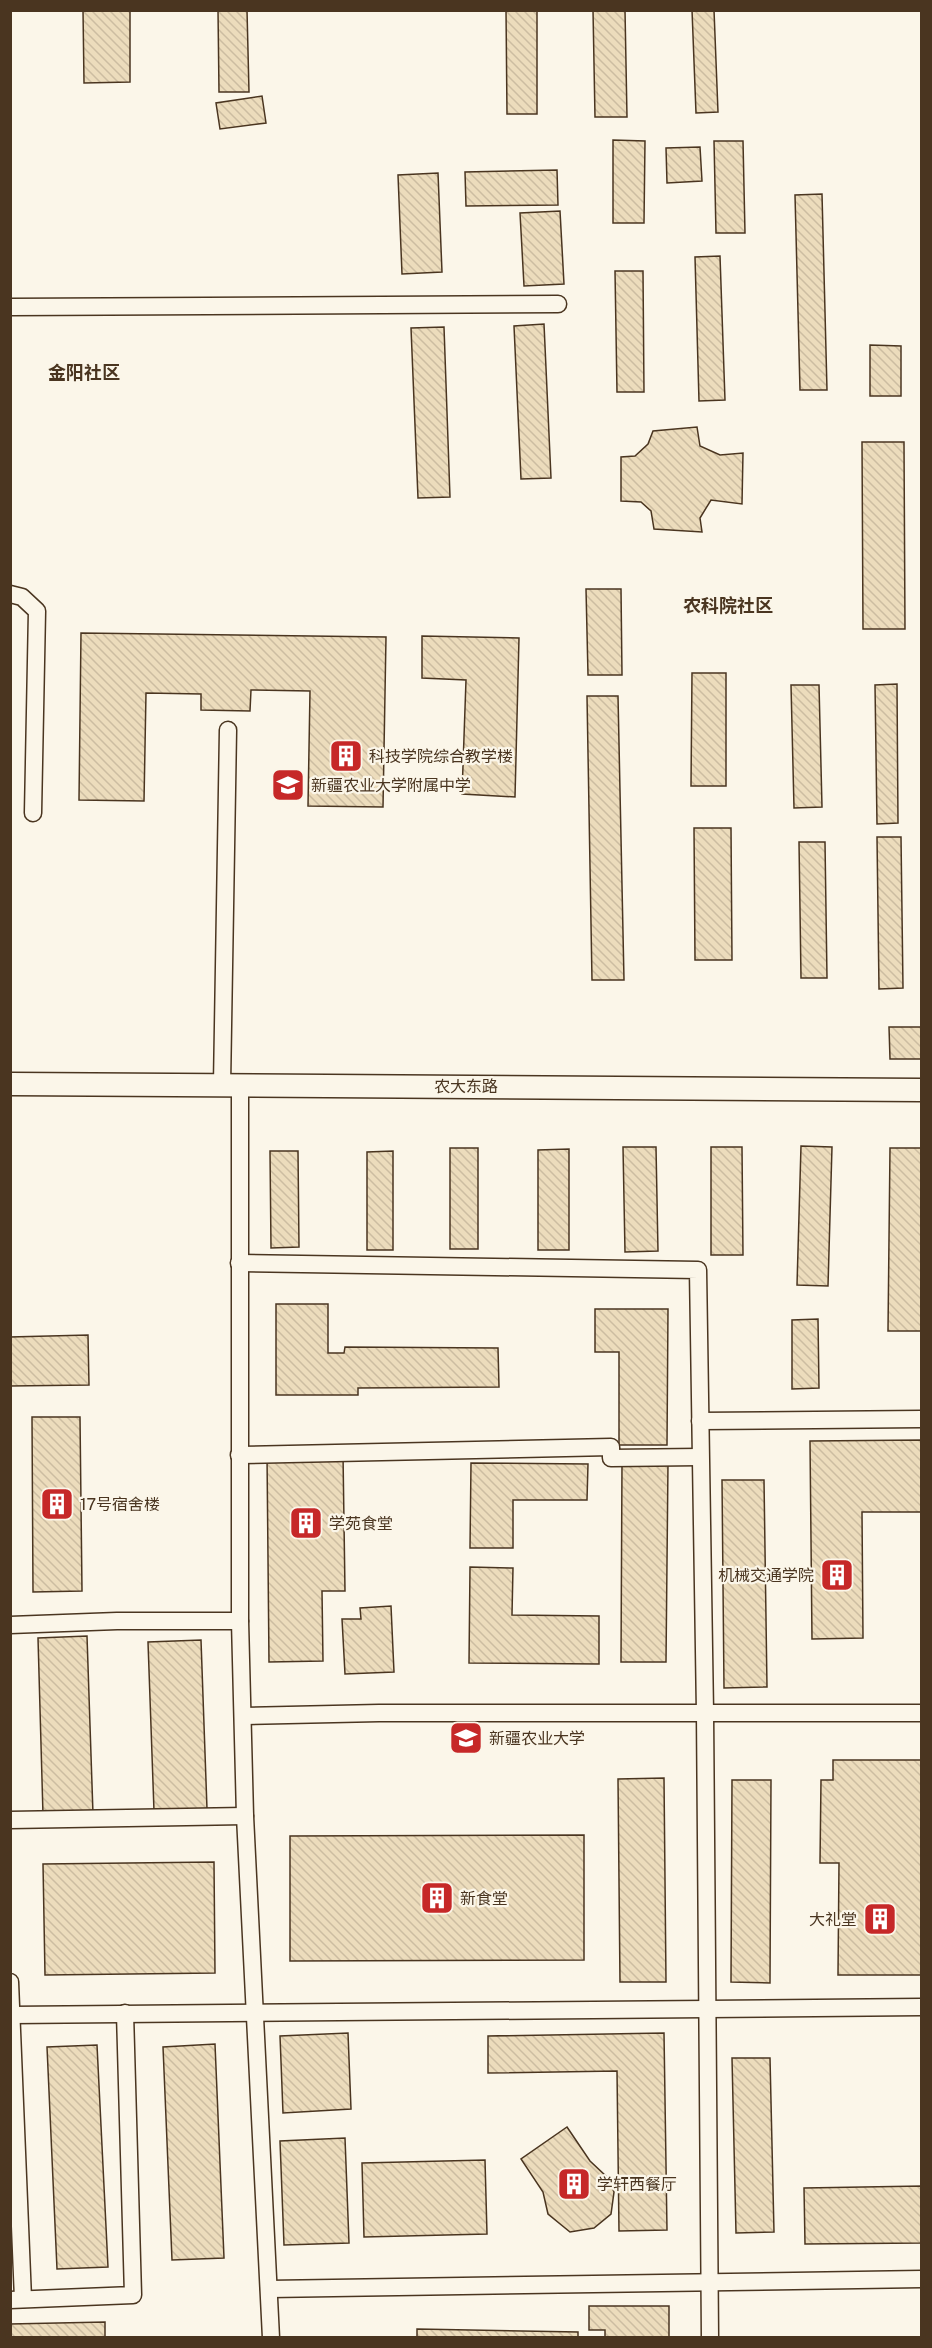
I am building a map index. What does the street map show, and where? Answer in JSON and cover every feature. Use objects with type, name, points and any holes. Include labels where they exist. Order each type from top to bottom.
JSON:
[{"type":"main road","name":"农大东路","points":[[10,1084],[921,1090]]},
{"type":"street","points":[[10,307],[558,304]]},
{"type":"street","points":[[10,594],[22,597],[37,611],[33,813]]},
{"type":"street","points":[[228,729],[231,1085],[239,1263],[240,1621],[245,1816],[271,2337]]},
{"type":"street","points":[[239,1263],[698,1270],[705,1713],[710,2337]]},
{"type":"street","points":[[700,1421],[921,1419]]},
{"type":"street","points":[[239,1455],[611,1447],[611,1458],[700,1457]]},
{"type":"street","points":[[10,1625],[117,1621],[240,1621]]},
{"type":"street","points":[[243,1716],[380,1713],[921,1713]]},
{"type":"street","points":[[10,1820],[245,1816]]},
{"type":"street","points":[[10,1982],[17,2299],[134,2295],[125,2013]]},
{"type":"street","points":[[12,2015],[921,2007]]},
{"type":"street","points":[[269,2289],[921,2279]]},
{"type":"building","points":[[83,10],[130,10],[130,82],[84,83]]},
{"type":"building","points":[[218,10],[247,10],[249,92],[219,92]]},
{"type":"building","points":[[506,10],[537,10],[537,114],[507,114]]},
{"type":"building","points":[[593,10],[625,10],[627,117],[595,117]]},
{"type":"building","points":[[692,10],[714,10],[718,112],[696,113]]},
{"type":"building","points":[[262,96],[266,123],[220,129],[216,103]]},
{"type":"building","points":[[613,140],[645,141],[644,223],[613,223]]},
{"type":"building","points":[[714,141],[743,141],[745,233],[716,233]]},
{"type":"building","points":[[700,147],[702,181],[667,183],[666,148]]},
{"type":"building","points":[[557,170],[558,205],[466,206],[465,172]]},
{"type":"building","points":[[438,173],[442,272],[402,274],[398,175]]},
{"type":"building","points":[[822,194],[827,390],[800,390],[795,195]]},
{"type":"building","points":[[560,211],[564,284],[524,286],[520,213]]},
{"type":"building","points":[[720,256],[725,400],[699,401],[695,257]]},
{"type":"building","points":[[615,271],[643,271],[644,392],[617,392]]},
{"type":"building","points":[[544,324],[551,478],[521,479],[514,326]]},
{"type":"building","points":[[444,327],[450,497],[418,498],[411,328]]},
{"type":"building","points":[[870,345],[901,346],[901,396],[870,396]]},
{"type":"building","points":[[697,427],[700,446],[720,455],[743,453],[742,504],[711,500],[700,518],[702,532],[654,529],[651,511],[641,502],[621,501],[621,457],[635,456],[648,444],[653,431]]},
{"type":"building","points":[[862,442],[904,442],[905,629],[863,629]]},
{"type":"building","points":[[586,589],[621,589],[622,675],[588,675]]},
{"type":"building","name":"科技学院综合教学楼","points":[[81,633],[386,637],[383,807],[308,806],[310,691],[251,690],[250,711],[201,710],[201,694],[146,693],[144,801],[79,800]]},
{"type":"building","points":[[422,636],[519,638],[515,797],[462,794],[466,680],[422,678]]},
{"type":"building","points":[[692,673],[726,673],[726,786],[691,786]]},
{"type":"building","points":[[897,684],[898,823],[877,824],[875,685]]},
{"type":"building","points":[[791,685],[819,685],[822,807],[794,808]]},
{"type":"building","points":[[587,696],[618,696],[624,980],[592,980]]},
{"type":"building","points":[[694,828],[731,828],[732,960],[695,960]]},
{"type":"building","points":[[877,837],[901,837],[903,988],[879,989]]},
{"type":"building","points":[[799,842],[825,842],[827,978],[801,978]]},
{"type":"building","points":[[889,1027],[922,1027],[922,1059],[890,1059]]},
{"type":"building","points":[[801,1146],[832,1147],[828,1286],[797,1285]]},
{"type":"building","points":[[623,1147],[656,1147],[658,1251],[625,1252]]},
{"type":"building","points":[[711,1147],[742,1147],[743,1255],[711,1255]]},
{"type":"building","points":[[450,1148],[478,1148],[478,1249],[450,1249]]},
{"type":"building","points":[[890,1148],[922,1148],[922,1331],[888,1331]]},
{"type":"building","points":[[569,1149],[569,1250],[538,1250],[538,1150]]},
{"type":"building","points":[[270,1151],[298,1151],[299,1247],[271,1248]]},
{"type":"building","points":[[393,1151],[393,1250],[367,1250],[367,1152]]},
{"type":"building","points":[[276,1304],[328,1304],[328,1353],[344,1353],[345,1347],[498,1348],[499,1387],[358,1388],[358,1395],[276,1395]]},
{"type":"building","points":[[595,1309],[668,1309],[667,1445],[619,1445],[619,1352],[595,1352]]},
{"type":"building","points":[[818,1319],[819,1388],[792,1389],[792,1320]]},
{"type":"building","points":[[88,1335],[89,1385],[10,1386],[10,1337]]},
{"type":"building","name":"17号宿舍楼","points":[[32,1417],[80,1417],[82,1591],[33,1592]]},
{"type":"building","name":"机械交通学院","points":[[922,1440],[922,1512],[862,1512],[863,1638],[812,1639],[810,1441]]},
{"type":"building","name":"学苑食堂","points":[[343,1454],[345,1591],[322,1591],[323,1661],[269,1662],[267,1455]]},
{"type":"building","points":[[471,1463],[588,1464],[587,1500],[513,1500],[513,1548],[470,1548]]},
{"type":"building","points":[[622,1463],[668,1463],[666,1662],[621,1662]]},
{"type":"building","points":[[722,1480],[764,1480],[767,1687],[724,1688]]},
{"type":"building","points":[[470,1567],[513,1568],[512,1615],[599,1616],[599,1664],[469,1663]]},
{"type":"building","points":[[391,1606],[394,1672],[345,1674],[342,1619],[361,1619],[360,1608]]},
{"type":"building","points":[[87,1636],[93,1814],[43,1815],[38,1638]]},
{"type":"building","points":[[201,1640],[207,1809],[154,1811],[148,1642]]},
{"type":"building","name":"大礼堂","points":[[833,1760],[922,1760],[922,1975],[838,1975],[839,1863],[820,1863],[821,1780],[833,1780]]},
{"type":"building","points":[[664,1778],[666,1982],[620,1982],[618,1779]]},
{"type":"building","points":[[732,1780],[771,1780],[770,1983],[731,1982]]},
{"type":"building","name":"新食堂","points":[[584,1835],[584,1960],[290,1961],[290,1836]]},
{"type":"building","points":[[214,1862],[215,1973],[45,1975],[43,1864]]},
{"type":"building","points":[[348,2033],[351,2109],[283,2113],[280,2036]]},
{"type":"building","points":[[664,2033],[667,2230],[619,2231],[617,2071],[488,2073],[488,2036]]},
{"type":"building","points":[[215,2044],[224,2258],[172,2260],[163,2047]]},
{"type":"building","points":[[97,2045],[108,2267],[57,2269],[47,2047]]},
{"type":"building","points":[[732,2058],[770,2058],[774,2232],[736,2233]]},
{"type":"building","name":"学轩西餐厅","points":[[567,2127],[590,2161],[607,2177],[614,2192],[611,2214],[594,2228],[570,2232],[548,2214],[543,2192],[521,2159]]},
{"type":"building","points":[[345,2138],[349,2243],[284,2245],[280,2141]]},
{"type":"building","points":[[485,2160],[487,2234],[364,2237],[362,2163]]},
{"type":"building","points":[[922,2186],[922,2243],[805,2244],[804,2188]]},
{"type":"building","points":[[589,2306],[669,2306],[669,2338],[605,2338],[605,2330],[589,2330]]},
{"type":"building","points":[[105,2322],[105,2338],[10,2338],[10,2324]]},
{"type":"building","points":[[417,2329],[578,2332],[578,2338],[417,2338]]},
{"type":"place","name":"科技学院综合教学楼","points":[[346,756]]},
{"type":"place","name":"新疆农业大学附属中学","points":[[288,785]]},
{"type":"place","name":"17号宿舍楼","points":[[57,1504]]},
{"type":"place","name":"学苑食堂","points":[[306,1523]]},
{"type":"place","name":"机械交通学院","points":[[837,1575]]},
{"type":"place","name":"新疆农业大学","points":[[466,1738]]},
{"type":"place","name":"新食堂","points":[[437,1898]]},
{"type":"place","name":"大礼堂","points":[[880,1919]]},
{"type":"place","name":"学轩西餐厅","points":[[574,2184]]},
{"type":"district","name":"金阳社区","points":[[84,373]]},
{"type":"district","name":"农科院社区","points":[[728,606]]}]
